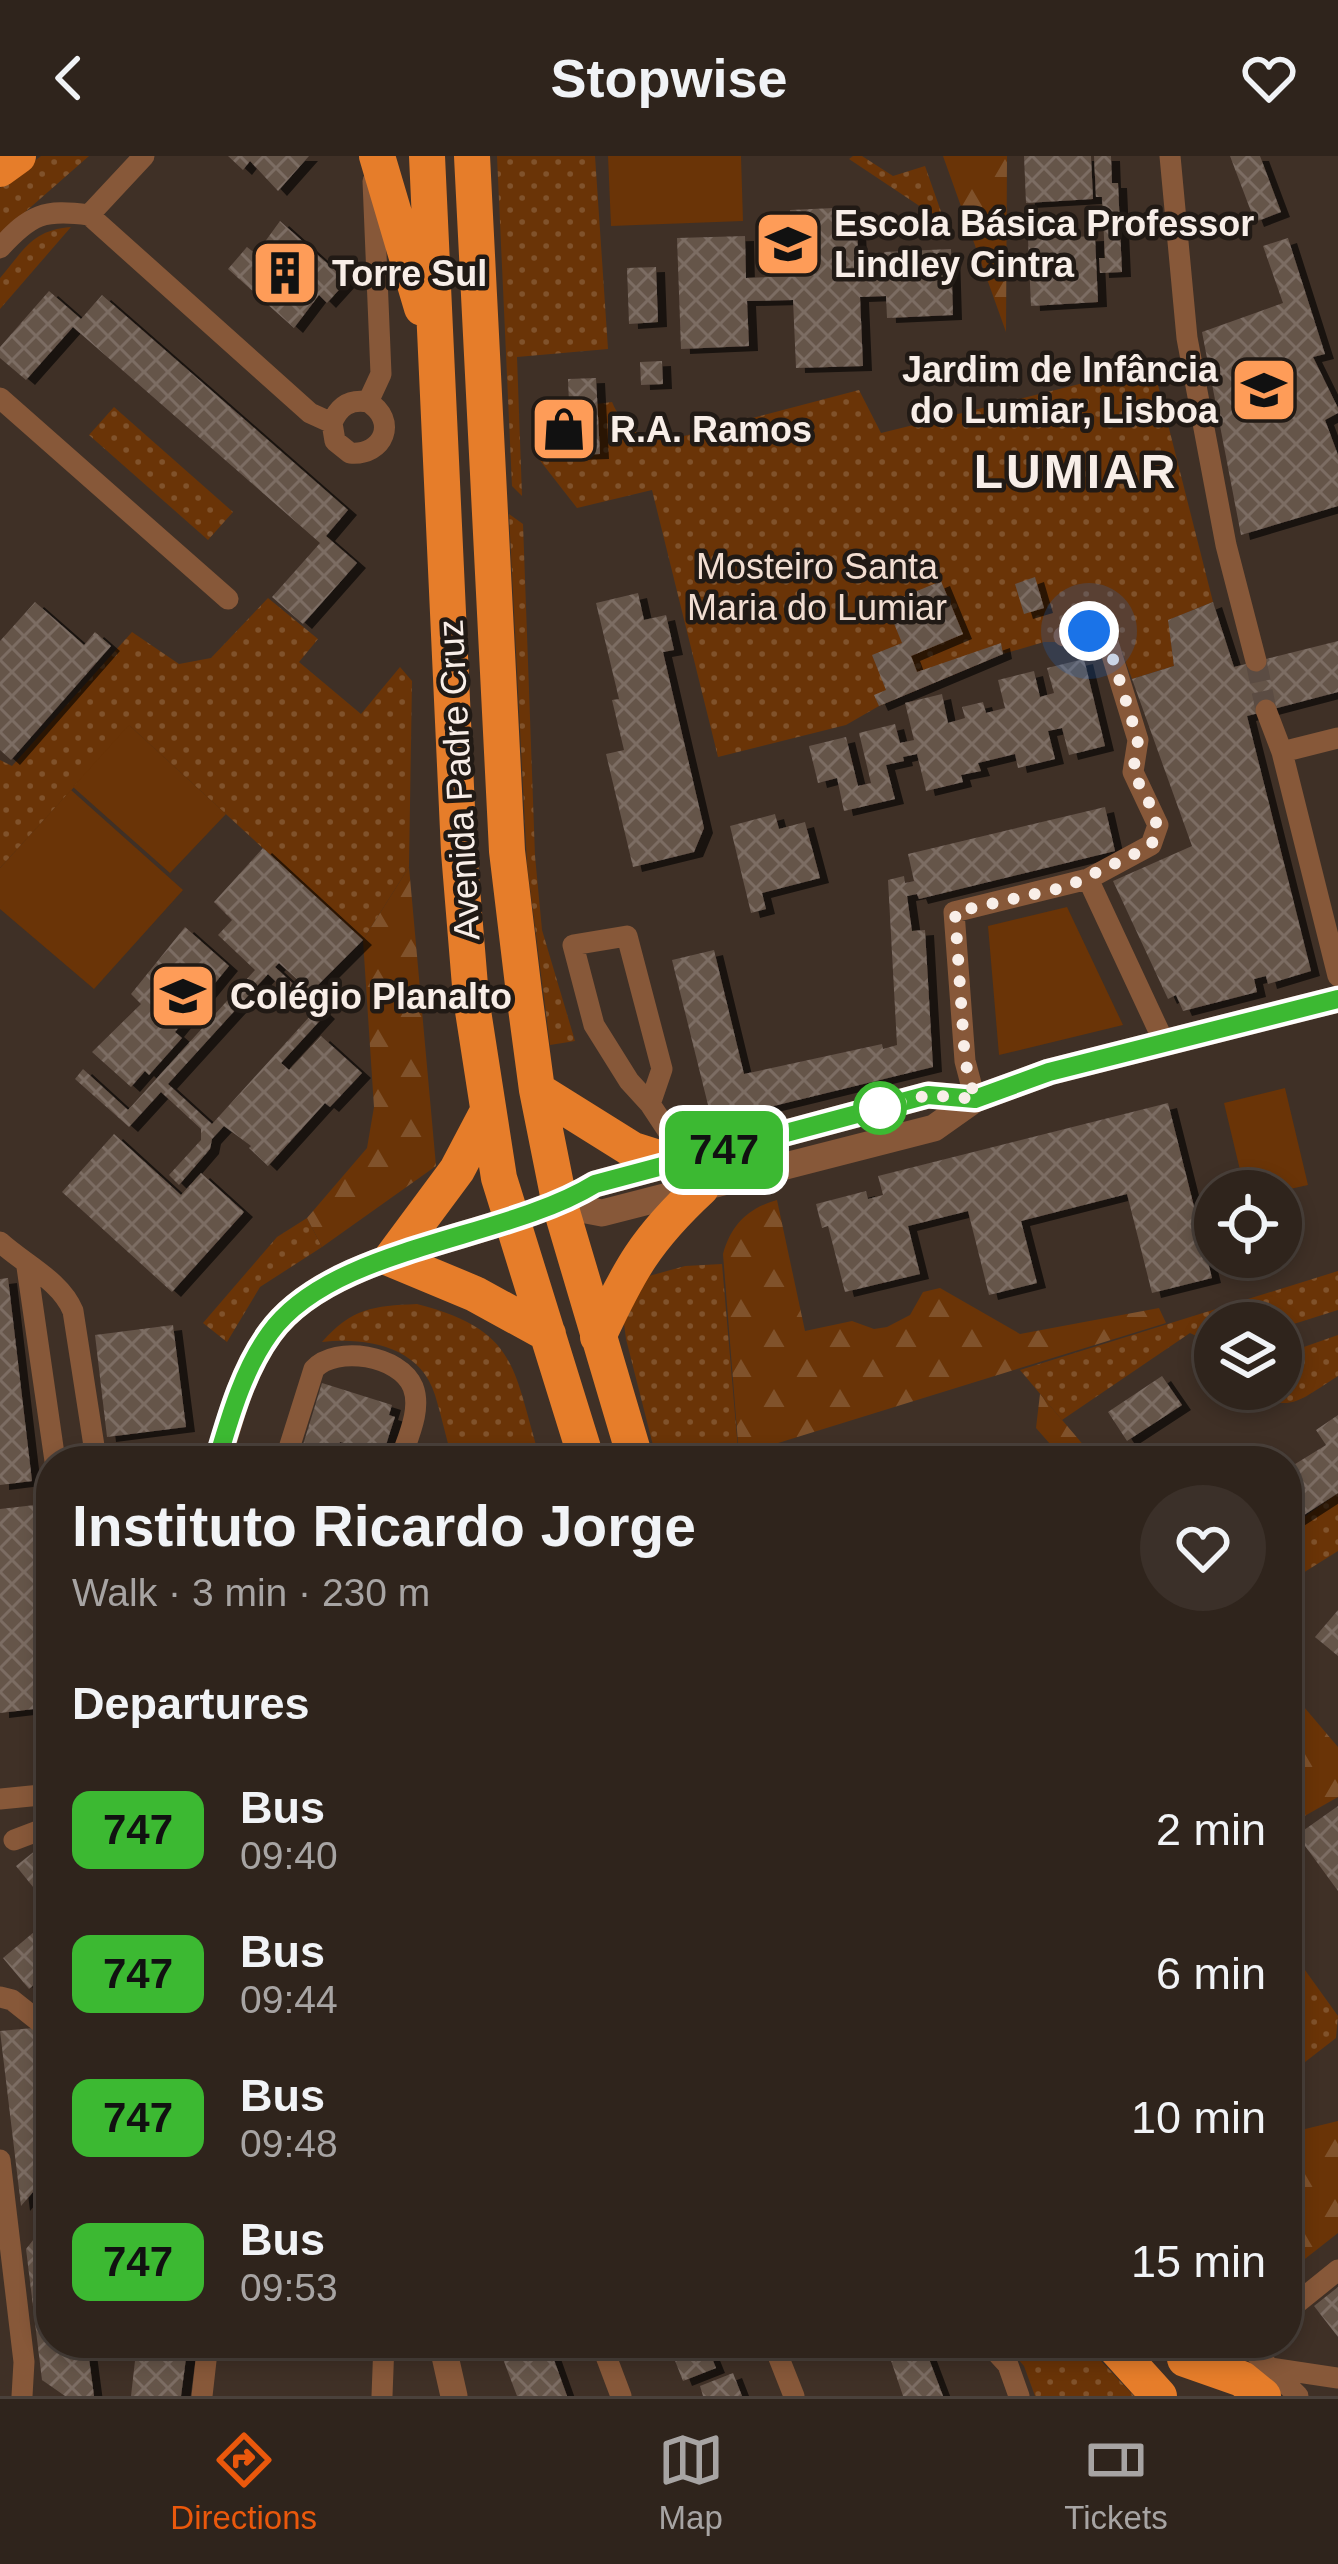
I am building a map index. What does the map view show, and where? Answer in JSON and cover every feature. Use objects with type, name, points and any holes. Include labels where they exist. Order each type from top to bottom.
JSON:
[{"type":"highway","points":[[0,169],[18,156]]},
{"type":"highway","points":[[374,156],[439,358]]},
{"type":"highway","name":"Avenida Padre Cruz","points":[[427,156],[459,852],[471,998],[487,1113],[512,1221],[582,1446]]},
{"type":"highway","name":"Avenida Padre Cruz","points":[[472,156],[506,851],[537,1090],[560,1205],[631,1446]]},
{"type":"highway","points":[[537,1090],[633,1150],[687,1170],[662,1224],[631,1266],[598,1337]]},
{"type":"highway","points":[[487,1113],[458,1170],[391,1259],[475,1294],[548,1334]]},
{"type":"highway","points":[[1125,2358],[1160,2396]]},
{"type":"highway","points":[[1185,2358],[1224,2396]]},
{"type":"highway","points":[[1194,2358],[1242,2379],[1267,2382]]},
{"type":"street","points":[[89,215],[144,156]]},
{"type":"street","points":[[368,402],[381,374],[374,156]]},
{"type":"street","points":[[1170,156],[1187,338],[1226,545],[1256,661]]},
{"type":"street","points":[[0,248],[29,219],[43,214],[89,215],[310,413],[332,423]]},
{"type":"street","points":[[0,398],[228,599]]},
{"type":"street","points":[[350,402],[368,402],[386,422],[376,448],[350,453],[335,441],[332,423],[350,402]]},
{"type":"street","points":[[975,1099],[965,1061],[955,912],[1088,879],[1156,839],[1158,825],[1133,772],[1138,740],[1107,639],[1095,631],[1064,636]]},
{"type":"street","points":[[1266,710],[1282,752],[1338,976]]},
{"type":"street","points":[[1282,752],[1338,738]]},
{"type":"street","points":[[1088,879],[1164,1042]]},
{"type":"street","points":[[650,1104],[662,1069],[627,936],[573,945],[594,1024],[628,1081],[650,1104],[687,1170]]},
{"type":"street","points":[[223,1446],[249,1367],[271,1331],[296,1304],[391,1259],[560,1205],[602,1213],[687,1170],[934,1128],[975,1099],[1049,1072],[1338,999]]},
{"type":"street","points":[[0,1241],[27,1268],[63,1292],[73,1311],[94,1446]]},
{"type":"street","points":[[27,1268],[53,1446]]},
{"type":"street","points":[[290,1446],[314,1370],[324,1359],[342,1354],[392,1367],[410,1381],[416,1406],[404,1446]]},
{"type":"street","points":[[0,1799],[36,1794]]},
{"type":"street","points":[[14,1840],[36,1832]]},
{"type":"street","points":[[0,1997],[12,2000],[36,2019]]},
{"type":"street","points":[[0,2160],[26,2384],[22,2396]]},
{"type":"street","points":[[1302,2299],[1338,2270]]},
{"type":"street","points":[[202,2396],[206,2358]]},
{"type":"street","points":[[382,2396],[383,2358]]},
{"type":"street","points":[[445,2358],[454,2396]]},
{"type":"street","points":[[607,2358],[621,2396]]},
{"type":"street","points":[[779,2358],[794,2396]]},
{"type":"street","points":[[1002,2358],[1019,2396]]},
{"type":"street","points":[[1267,2382],[1338,2378]]},
{"type":"street","points":[[1267,2382],[1298,2396]]},
{"type":"green space","points":[[41,156],[89,156],[0,234],[0,188]]},
{"type":"green space","points":[[497,156],[595,156],[608,349],[517,357],[522,496],[512,486]]},
{"type":"green space","points":[[608,156],[741,156],[743,221],[611,226]]},
{"type":"green space","points":[[862,156],[893,176],[925,166],[945,223],[849,159]]},
{"type":"green space","points":[[943,156],[1007,156],[1006,332]]},
{"type":"green space","points":[[71,227],[0,309],[0,278],[23,250],[47,232]]},
{"type":"green space","name":"Mosteiro Santa Maria do Lumiar","points":[[1136,370],[1156,377],[1213,602],[1169,620],[1174,666],[1132,679],[1110,620],[1063,629],[1065,642],[1044,642],[1003,654],[879,706],[846,725],[718,757],[652,490],[577,508],[538,458],[599,454],[597,404],[612,402],[634,431],[669,440],[859,390],[881,433]]},
{"type":"green space","points":[[114,407],[233,512],[208,540],[89,435]]},
{"type":"green space","points":[[509,514],[523,524],[542,930],[575,1041],[550,1045],[527,864]]},
{"type":"green space","points":[[268,598],[318,639],[299,662],[361,714],[400,667],[412,681],[409,867],[363,940],[130,726],[0,868],[0,760],[12,766],[132,632],[179,664],[211,658]]},
{"type":"green space","points":[[129,725],[226,814],[170,873],[73,787]]},
{"type":"green space","points":[[71,790],[183,890],[94,989],[0,909],[0,868]]},
{"type":"green space","points":[[409,867],[436,1166],[322,1247],[307,1218],[367,1148],[374,1107],[363,940]]},
{"type":"green space","points":[[1067,907],[1123,1025],[999,1055],[988,926]]},
{"type":"green space","points":[[1285,1088],[1308,1185],[1302,1186],[1302,1170],[1240,1170],[1224,1103]]},
{"type":"green space","points":[[777,1200],[805,1331],[852,1321],[874,1329],[887,1327],[910,1315],[923,1292],[940,1288],[1020,1334],[1159,1308],[1166,1323],[768,1446],[738,1446],[723,1254],[742,1219]]},
{"type":"green space","points":[[307,1218],[322,1247],[260,1287],[227,1342],[203,1323],[277,1237]]},
{"type":"green space","points":[[722,1264],[738,1446],[653,1446],[622,1308],[631,1281],[685,1266]]},
{"type":"green space","points":[[1338,1271],[1338,1310],[1302,1321],[1302,1302],[1238,1302]]},
{"type":"green space","points":[[417,1304],[451,1315],[494,1342],[516,1378],[536,1446],[449,1446],[435,1395],[417,1365],[373,1344],[322,1342],[343,1322],[388,1306]]},
{"type":"green space","points":[[1194,1316],[1194,1335],[1190,1333],[1062,1420],[1020,1370]]},
{"type":"green space","points":[[1338,1335],[1338,1376],[1302,1398],[1302,1348]]},
{"type":"green space","points":[[1040,1394],[1084,1446],[1052,1446],[1036,1428]]},
{"type":"green space","points":[[1338,1493],[1338,1551],[1302,1574],[1302,1518]]},
{"type":"green space","points":[[1302,1705],[1338,1747],[1338,1797],[1302,1817]]},
{"type":"green space","points":[[1302,1966],[1338,2016],[1336,2038],[1302,2064]]},
{"type":"green space","points":[[1338,2121],[1338,2233],[1302,2261],[1302,2130]]},
{"type":"green space","points":[[1017,2358],[1098,2358],[1134,2396],[1035,2396]]},
{"type":"building","points":[[228,156],[309,156],[278,191],[250,161],[243,170]]},
{"type":"building","points":[[1024,156],[1091,156],[1093,199],[1026,203]]},
{"type":"building","points":[[1094,156],[1111,156],[1112,183],[1118,183],[1122,272],[1100,273],[1099,258],[1105,258],[1102,197],[1096,197]]},
{"type":"building","points":[[1230,156],[1260,156],[1281,212],[1255,222]]},
{"type":"building","points":[[856,207],[859,274],[885,273],[884,252],[951,249],[953,315],[887,318],[886,296],[860,297],[863,366],[796,368],[793,300],[747,301],[749,346],[681,349],[677,238],[745,236],[746,278],[792,276],[790,210]]},
{"type":"building","name":"Torre Sul","points":[[280,221],[347,281],[327,303],[319,295],[294,328],[228,269],[247,247],[256,254]]},
{"type":"building","points":[[1095,236],[1098,302],[1031,306],[1028,239]]},
{"type":"building","name":"Jardim de Infância do Lumiar, Lisboa","points":[[1288,238],[1325,354],[1313,357],[1338,408],[1338,413],[1325,420],[1338,455],[1338,506],[1241,535],[1202,332],[1283,303],[1263,246]]},
{"type":"building","points":[[656,267],[658,322],[629,324],[627,268]]},
{"type":"building","points":[[49,291],[81,319],[102,295],[348,510],[326,536],[357,563],[303,624],[272,597],[320,543],[73,327],[26,380],[0,358],[0,347]]},
{"type":"building","points":[[662,361],[663,384],[641,385],[640,362]]},
{"type":"building","points":[[596,378],[600,454],[571,455],[568,379]]},
{"type":"building","points":[[1035,577],[1044,608],[1024,614],[1015,584]]},
{"type":"building","points":[[941,581],[963,634],[911,656],[917,672],[1001,643],[1003,654],[879,706],[874,695],[886,690],[872,655],[902,643],[886,604]]},
{"type":"building","points":[[638,593],[644,620],[666,615],[674,650],[663,652],[704,828],[694,852],[633,867],[606,754],[624,750],[612,700],[619,699],[596,603]]},
{"type":"building","points":[[35,602],[84,645],[95,632],[111,646],[11,760],[0,750],[0,641]]},
{"type":"building","points":[[1213,602],[1234,667],[1338,641],[1338,692],[1247,716],[1311,971],[1268,984],[1266,976],[1254,979],[1257,992],[1183,1011],[1176,995],[1168,999],[1113,881],[1192,846],[1132,679],[1174,666],[1168,620]]},
{"type":"building","points":[[1084,659],[1105,746],[1069,755],[1062,728],[1048,731],[1055,759],[1018,768],[1015,754],[978,763],[981,771],[961,775],[963,782],[926,791],[917,754],[903,757],[904,761],[886,765],[895,799],[844,811],[837,778],[818,783],[809,746],[846,737],[858,786],[871,783],[859,733],[895,724],[900,743],[914,740],[905,703],[942,694],[948,723],[965,718],[962,707],[983,702],[986,713],[1005,708],[998,680],[1034,671],[1040,697],[1054,693],[1047,668]]},
{"type":"building","points":[[1105,807],[1115,851],[919,899],[917,894],[907,896],[912,931],[925,930],[933,1067],[712,1121],[672,960],[714,950],[744,1074],[882,1044],[883,1049],[897,1045],[888,880],[904,876],[905,883],[914,881],[908,854]]},
{"type":"building","points":[[775,814],[779,829],[805,822],[820,878],[762,893],[766,909],[751,913],[730,826]]},
{"type":"building","points":[[263,848],[363,940],[311,992],[279,963],[275,967],[326,1014],[281,1063],[289,1070],[321,1036],[362,1073],[330,1107],[325,1103],[268,1166],[224,1126],[179,1185],[169,1175],[201,1140],[201,1129],[161,1092],[129,1127],[75,1079],[83,1069],[128,1110],[255,970],[218,935],[232,920],[214,902]],"holes":[[[268,974],[311,1015],[212,1124],[168,1084]]]},
{"type":"building","points":[[185,927],[229,966],[175,1032],[182,1038],[149,1075],[145,1071],[131,1087],[92,1052],[141,1004],[131,994]]},
{"type":"building","points":[[1168,1103],[1194,1206],[1194,1278],[1212,1278],[1152,1293],[1127,1194],[1021,1221],[1037,1283],[989,1295],[968,1211],[908,1226],[920,1274],[845,1292],[828,1226],[822,1228],[816,1204],[866,1191],[868,1199],[883,1195],[878,1176]]},
{"type":"building","points":[[114,1134],[181,1195],[201,1173],[244,1212],[172,1292],[62,1192]]},
{"type":"building","points":[[8,1278],[32,1481],[0,1485],[0,1279]]},
{"type":"building","points":[[173,1325],[186,1427],[107,1437],[95,1335]]},
{"type":"building","points":[[1162,1376],[1182,1405],[1127,1441],[1108,1412]]},
{"type":"building","points":[[322,1383],[392,1405],[389,1415],[395,1417],[386,1445],[303,1446]]},
{"type":"building","points":[[1338,1415],[1338,1493],[1302,1516],[1302,1460],[1326,1445],[1316,1430]]},
{"type":"building","points":[[35,1505],[36,1709],[0,1713],[0,1509]]},
{"type":"building","points":[[1338,1610],[1338,1656],[1315,1637]]},
{"type":"building","points":[[1338,1806],[1338,1891],[1302,1842],[1302,1831]]},
{"type":"building","points":[[36,1850],[36,1891],[16,1866]]},
{"type":"building","points":[[34,1932],[36,1983],[29,1989],[3,1958]]},
{"type":"building","points":[[0,2031],[36,2031],[36,2188],[21,2206]]},
{"type":"building","points":[[36,2236],[36,2331],[26,2249]]},
{"type":"building","points":[[1338,2287],[1338,2337],[1314,2306]]},
{"type":"building","points":[[39,2358],[89,2358],[94,2396],[65,2396],[42,2380]]},
{"type":"building","points":[[135,2358],[186,2358],[181,2396],[131,2396]]},
{"type":"building","points":[[503,2358],[553,2358],[567,2396],[517,2396]]},
{"type":"building","points":[[674,2358],[712,2358],[716,2368],[683,2381]]},
{"type":"building","points":[[890,2358],[929,2358],[943,2396],[903,2396]]},
{"type":"building","points":[[733,2373],[742,2396],[703,2396],[700,2386]]},
{"type":"tunnel","points":[[1256,661],[1266,710]]},
{"type":"bus line","name":"747","points":[[221,1446],[249,1367],[271,1331],[296,1304],[337,1280],[560,1205],[595,1184],[928,1095],[975,1099],[1049,1072],[1338,999]]},
{"type":"place","name":"Escola Básica Professor Lindley Cintra","points":[[788,244]]},
{"type":"place","name":"Torre Sul","points":[[285,273]]},
{"type":"place","name":"Jardim de Infância do Lumiar, Lisboa","points":[[1264,390]]},
{"type":"place","name":"R.A. Ramos","points":[[564,429]]},
{"type":"place","name":"Colégio Planalto","points":[[183,996]]},
{"type":"district","name":"LUMIAR","points":[[1076,471]]},
{"type":"route","points":[[880,1108],[928,1095],[975,1099],[965,1061],[955,912],[1066,887],[1145,849],[1156,839],[1156,816],[1133,772],[1138,740],[1107,639],[1089,631]]}]
